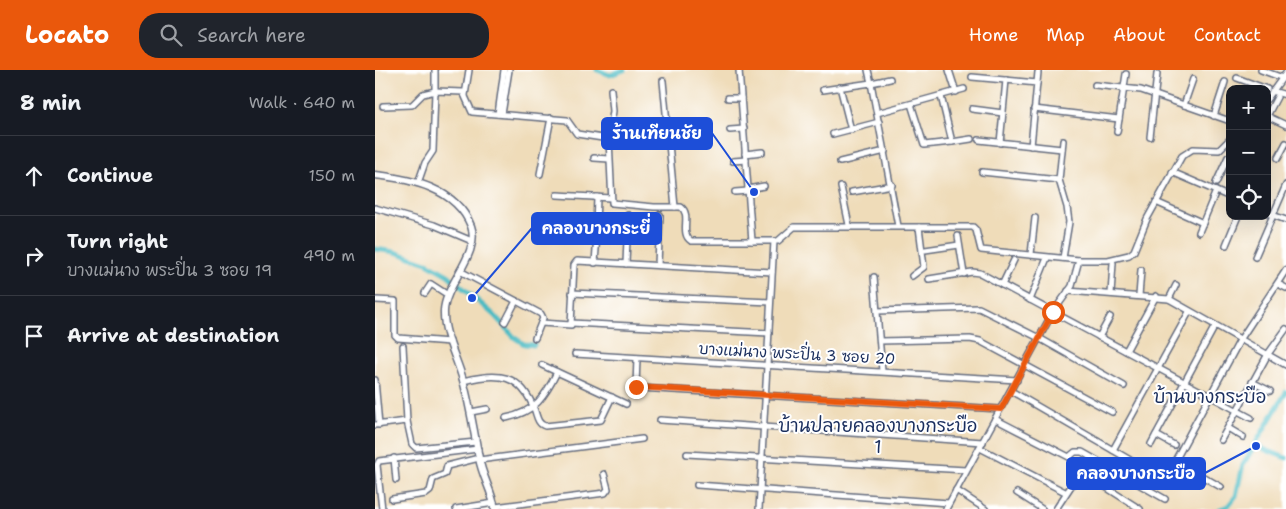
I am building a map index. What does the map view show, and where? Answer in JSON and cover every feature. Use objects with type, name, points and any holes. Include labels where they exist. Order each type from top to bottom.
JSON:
[{"type":"street","points":[[418,183],[425,163],[433,151],[435,70]]},
{"type":"street","points":[[465,95],[469,70]]},
{"type":"street","points":[[500,114],[504,70]]},
{"type":"street","points":[[500,114],[509,70]]},
{"type":"street","points":[[739,70],[752,241]]},
{"type":"street","points":[[868,70],[892,185],[898,226]]},
{"type":"street","points":[[949,70],[956,92]]},
{"type":"street","points":[[1261,70],[1285,75],[1271,105]]},
{"type":"street","points":[[1031,146],[1038,72]]},
{"type":"street","points":[[1117,132],[1126,74]]},
{"type":"street","points":[[1149,137],[1157,74]]},
{"type":"street","points":[[973,77],[1037,83]]},
{"type":"street","points":[[1237,78],[1256,85]]},
{"type":"street","points":[[823,90],[890,79]]},
{"type":"street","points":[[1000,143],[1006,80]]},
{"type":"street","points":[[1184,105],[1193,80]]},
{"type":"street","points":[[663,81],[675,207]]},
{"type":"street","points":[[1214,116],[1225,82]]},
{"type":"street","points":[[1095,85],[1123,88],[1155,95],[1226,120]]},
{"type":"street","points":[[840,88],[851,130]]},
{"type":"street","points":[[877,113],[964,89]]},
{"type":"street","points":[[611,90],[613,111],[609,140],[609,159],[611,198],[614,204],[684,209],[686,234],[691,241],[774,241],[783,239],[794,227],[973,227],[977,230],[981,250],[1079,260],[1108,260],[1132,254],[1156,202],[1182,156],[1193,149],[1219,150],[1226,156]]},
{"type":"street","points":[[383,106],[411,104],[423,94],[435,91],[460,91],[465,95],[472,112],[567,120],[580,135],[609,140]]},
{"type":"street","points":[[1271,92],[1275,94],[1286,95]]},
{"type":"street","points":[[1271,96],[1275,94]]},
{"type":"street","points":[[941,96],[952,142]]},
{"type":"street","points":[[728,98],[741,98]]},
{"type":"street","points":[[911,104],[924,145],[971,139]]},
{"type":"street","points":[[972,109],[1003,113]]},
{"type":"street","points":[[1035,109],[1119,119]]},
{"type":"street","points":[[540,174],[551,118]]},
{"type":"street","points":[[1271,118],[1286,125]]},
{"type":"street","points":[[833,134],[879,122]]},
{"type":"street","points":[[730,130],[743,129]]},
{"type":"street","points":[[979,140],[1062,149]]},
{"type":"street","points":[[1063,141],[1059,180],[1067,207],[1069,222],[1063,258]]},
{"type":"street","points":[[1219,150],[1226,143]]},
{"type":"street","points":[[1278,158],[1286,143]]},
{"type":"street","points":[[840,162],[885,151]]},
{"type":"street","points":[[733,161],[762,152]]},
{"type":"street","points":[[594,158],[609,159]]},
{"type":"street","points":[[1217,183],[1226,164]]},
{"type":"street","points":[[983,172],[1059,180]]},
{"type":"street","points":[[1172,172],[1226,195]]},
{"type":"street","points":[[375,175],[418,183],[436,189],[450,198],[468,220],[472,231],[472,241],[459,274],[448,295],[444,319],[471,412],[479,459],[495,506]]},
{"type":"street","points":[[852,192],[892,185]]},
{"type":"street","points":[[1255,257],[1286,185]]},
{"type":"street","points":[[735,192],[764,186]]},
{"type":"street","points":[[841,187],[849,226]]},
{"type":"street","points":[[1199,232],[1216,191]]},
{"type":"street","points":[[557,195],[611,198]]},
{"type":"street","points":[[596,226],[597,197]]},
{"type":"street","points":[[1156,202],[1203,222]]},
{"type":"street","points":[[375,208],[434,226],[472,241]]},
{"type":"street","points":[[626,264],[628,215]]},
{"type":"street","points":[[1273,215],[1286,220]]},
{"type":"street","points":[[658,265],[660,216]]},
{"type":"street","points":[[1031,254],[1035,218]]},
{"type":"street","points":[[1226,244],[1237,220]]},
{"type":"street","points":[[913,276],[924,267],[919,227]]},
{"type":"street","points":[[595,263],[597,235]]},
{"type":"street","points":[[958,236],[964,274]]},
{"type":"street","points":[[759,509],[774,241]]},
{"type":"street","points":[[925,250],[959,245]]},
{"type":"street","points":[[1030,300],[1047,258]]},
{"type":"street","points":[[1002,285],[1014,260]]},
{"type":"street","points":[[946,509],[1053,312],[1072,286],[1079,260]]},
{"type":"street","points":[[571,323],[575,262],[772,272]]},
{"type":"street","points":[[1111,294],[1113,263]]},
{"type":"street","points":[[1139,296],[1141,270]]},
{"type":"street","points":[[1221,488],[1176,461],[1241,340],[1286,270]]},
{"type":"street","points":[[929,279],[980,273],[1251,418]]},
{"type":"street","points":[[459,274],[541,314],[543,316],[535,338]]},
{"type":"street","points":[[874,277],[882,371]]},
{"type":"street","points":[[425,293],[431,284],[448,295]]},
{"type":"street","points":[[1278,284],[1286,288]]},
{"type":"street","points":[[1169,299],[1177,285]]},
{"type":"street","points":[[1068,291],[1156,296],[1169,299],[1286,365]]},
{"type":"street","points":[[573,293],[770,302]]},
{"type":"street","points":[[1127,351],[1156,296]]},
{"type":"street","points":[[376,300],[395,301],[395,334],[398,338],[450,342]]},
{"type":"street","points":[[505,322],[516,301]]},
{"type":"street","points":[[877,311],[974,307],[1039,338],[1124,386]]},
{"type":"street","points":[[1113,450],[1189,312]]},
{"type":"street","points":[[1099,337],[1110,317]]},
{"type":"street","points":[[541,324],[566,326],[571,323],[769,332]]},
{"type":"street","points":[[1151,444],[1215,326]]},
{"type":"street","points":[[1221,440],[1268,354],[1286,329]]},
{"type":"street","points":[[880,341],[975,340],[1025,364],[1112,412]]},
{"type":"street","points":[[403,346],[407,421],[412,444],[416,448],[477,445]]},
{"type":"street","name":"บางแม่นาง พระปิ่น 3 ซอย 20","points":[[575,354],[1017,380]]},
{"type":"street","points":[[637,358],[636,387],[1001,409]]},
{"type":"street","points":[[541,365],[626,404]]},
{"type":"street","points":[[506,418],[523,413],[545,396],[557,372]]},
{"type":"street","points":[[463,381],[492,374],[511,379],[523,389],[533,406],[539,423],[545,426],[597,421],[603,416],[612,397]]},
{"type":"street","points":[[375,380],[377,425],[407,421]]},
{"type":"street","points":[[1253,382],[1270,391]]},
{"type":"street","points":[[1011,391],[1149,471]]},
{"type":"street","points":[[471,412],[487,409]]},
{"type":"street","points":[[995,419],[1069,457],[1075,452],[1081,452],[1165,499]]},
{"type":"street","points":[[660,420],[983,442]]},
{"type":"street","points":[[1227,428],[1243,437]]},
{"type":"street","points":[[1156,435],[1174,445]]},
{"type":"street","points":[[392,499],[426,494],[430,491],[433,479],[445,474],[447,466],[479,459],[642,439]]},
{"type":"street","points":[[382,509],[377,490],[377,462],[477,445]]},
{"type":"street","points":[[979,448],[1065,492]]},
{"type":"street","points":[[687,454],[967,470]]},
{"type":"street","points":[[394,458],[396,480]]},
{"type":"street","points":[[1074,467],[1140,509]]},
{"type":"street","points":[[1056,509],[1065,492],[1081,471]]},
{"type":"street","points":[[456,509],[605,493],[608,490],[604,474]]},
{"type":"street","points":[[697,485],[949,503]]},
{"type":"street","points":[[956,490],[985,509]]},
{"type":"street","points":[[1017,493],[1042,509]]},
{"type":"waterway","points":[[597,70],[610,75],[624,70]]},
{"type":"waterway","points":[[375,249],[395,252],[427,263],[448,275],[494,315],[515,338],[524,344],[534,345]]},
{"type":"waterway","points":[[1220,509],[1228,506],[1236,496],[1243,465],[1286,392]]},
{"type":"waterway","points":[[1256,446],[1286,458]]},
{"type":"place","name":"ร้านเทียนชัย","points":[[754,192]]},
{"type":"place","name":"คลองบางกระยี่","points":[[472,298]]},
{"type":"place","name":"คลองบางกระบือ","points":[[1256,446]]},
{"type":"district","name":"บ้านบางกระบือ","points":[[1210,397]]},
{"type":"district","name":"บ้านปลายคลองบางกระบือ 1","points":[[878,436]]},
{"type":"route","points":[[636,387],[686,392],[1001,409],[1053,312]]}]
